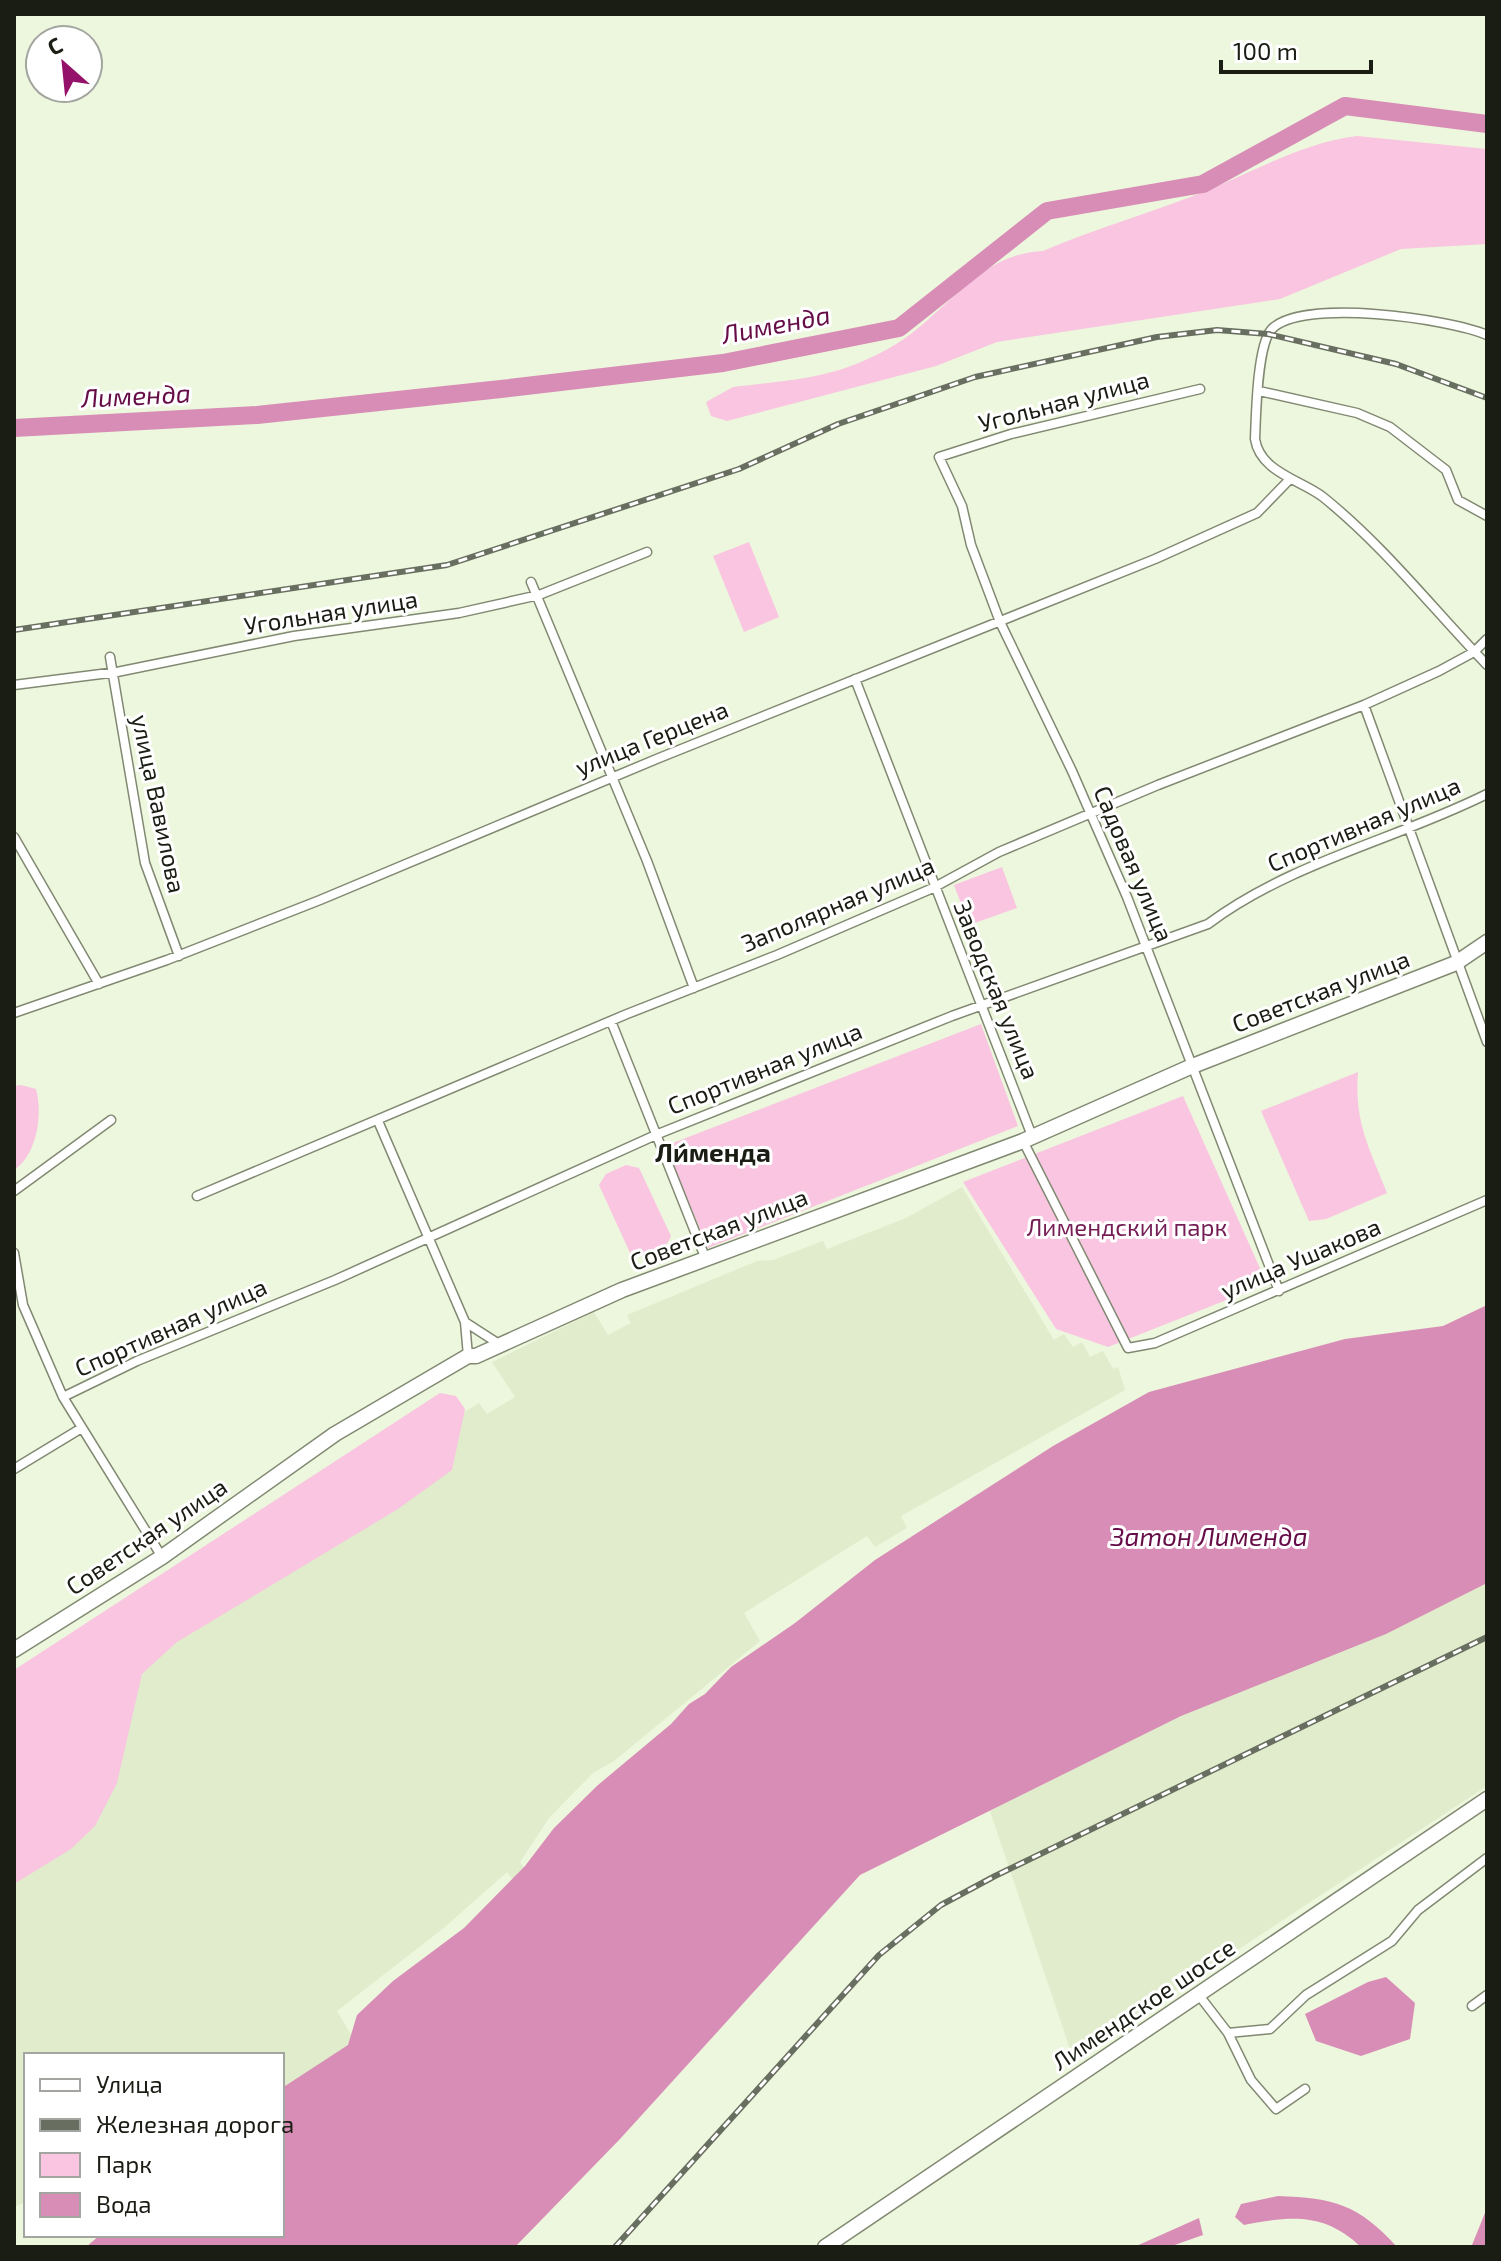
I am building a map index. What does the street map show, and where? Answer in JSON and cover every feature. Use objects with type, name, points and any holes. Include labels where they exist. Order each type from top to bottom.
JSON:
[{"type":"main road","name":"Советская улица","points":[[14,1650],[162,1557],[335,1434],[468,1356],[476,1356],[705,1257],[1027,1138],[1190,1067],[1456,963],[1487,942]]},
{"type":"main road","name":"Лимендское шоссе","points":[[825,2247],[1487,1799]]},
{"type":"street","points":[[1487,335],[1464,326],[1387,314],[1326,314],[1277,325],[1268,334],[1259,391],[1256,447],[1268,464],[1314,491],[1344,514],[1487,665]]},
{"type":"street","name":"Угольная улица","points":[[939,457],[1011,434],[1200,389]]},
{"type":"street","points":[[1259,391],[1346,410],[1390,427],[1446,470],[1458,500],[1487,516]]},
{"type":"street","name":"Садовая улица","points":[[939,457],[962,506],[971,545],[1000,622],[1093,815],[1146,945],[1190,1067],[1279,1291]]},
{"type":"street","name":"улица Герцена","points":[[14,1013],[179,956],[1000,622],[1257,513],[1290,479]]},
{"type":"street","name":"Угольная улица","points":[[14,685],[112,672],[294,636],[459,613],[539,595],[647,552]]},
{"type":"street","points":[[531,582],[539,595],[694,988]]},
{"type":"street","name":"Заполярная улица","points":[[197,1196],[933,888],[999,852],[1093,815],[1158,785],[1326,717],[1364,705],[1474,652],[1487,639]]},
{"type":"street","name":"улица Вавилова","points":[[110,657],[145,863],[179,956]]},
{"type":"street","name":"Заводская улица","points":[[855,679],[933,888],[983,1006],[1027,1138],[1128,1348]]},
{"type":"street","points":[[1364,705],[1407,830],[1487,1042]]},
{"type":"street","name":"Спортивная улица","points":[[63,1397],[148,1356],[427,1239],[658,1134],[983,1006],[1208,924],[1230,908],[1295,874],[1407,830],[1487,794]]},
{"type":"street","points":[[14,837],[99,984]]},
{"type":"street","points":[[611,1021],[705,1257]]},
{"type":"street","points":[[14,1191],[111,1120]]},
{"type":"street","points":[[378,1121],[465,1322],[468,1356]]},
{"type":"street","name":"улица Ушакова","points":[[1128,1348],[1155,1343],[1487,1200]]},
{"type":"street","points":[[14,1253],[23,1305],[63,1397],[162,1557]]},
{"type":"street","points":[[465,1322],[499,1344]]},
{"type":"street","points":[[14,1469],[80,1429]]},
{"type":"street","points":[[1228,2033],[1270,2029],[1306,1995],[1392,1941],[1418,1910],[1487,1858]]},
{"type":"street","points":[[1198,1994],[1228,2033],[1251,2080],[1276,2109],[1305,2089]]},
{"type":"street","points":[[1472,2006],[1487,1995]]},
{"type":"shaded area","points":[[962,1187],[1054,1340],[1064,1334],[1073,1347],[1082,1342],[1090,1357],[1103,1351],[1113,1369],[1118,1367],[1125,1390],[901,1516],[907,1528],[875,1547],[867,1536],[744,1613],[760,1641],[614,1761],[593,1773],[549,1818],[520,1862],[540,1889],[528,1900],[507,1872],[445,1927],[337,2011],[359,2048],[284,2098],[284,2053],[24,2053],[24,2203],[14,2207],[14,1688],[479,1403],[487,1414],[515,1397],[492,1362],[594,1312],[608,1335],[631,1323],[627,1315],[757,1261],[773,1260],[823,1241],[827,1249],[906,1218]]},
{"type":"shaded area","points":[[1487,1532],[1487,1786],[1073,2058],[990,1811]]},
{"type":"green space","points":[[1357,136],[1487,149],[1487,244],[1401,249],[1280,299],[997,342],[936,366],[727,421],[711,416],[706,402],[733,387],[830,373],[886,350],[907,337],[979,275],[998,263],[1043,251],[1172,204],[1301,150]]},
{"type":"green space","points":[[749,542],[779,617],[744,632],[713,556]]},
{"type":"green space","points":[[1002,867],[1017,908],[969,925],[954,885]]},
{"type":"green space","points":[[981,1024],[1018,1126],[708,1248],[665,1146]]},
{"type":"green space","points":[[1358,1072],[1361,1120],[1387,1193],[1326,1219],[1309,1221],[1261,1111]]},
{"type":"green space","points":[[14,1086],[36,1089],[39,1110],[33,1144],[28,1155],[14,1170]]},
{"type":"green space","name":"Лимендский парк","points":[[1183,1096],[1267,1284],[1108,1347],[1056,1329],[963,1182]]},
{"type":"green space","points":[[626,1165],[639,1168],[671,1236],[664,1246],[648,1256],[630,1253],[599,1185],[606,1174]]},
{"type":"green space","points":[[440,1393],[456,1396],[465,1409],[452,1470],[398,1509],[177,1642],[142,1674],[117,1783],[95,1826],[71,1849],[14,1884],[14,1670]]},
{"type":"water","name":"Затон Лименда","points":[[1487,1305],[1487,1583],[1386,1634],[1181,1716],[860,1875],[620,2139],[515,2247],[86,2247],[98,2237],[284,2237],[284,2087],[348,2045],[357,2015],[393,1981],[464,1928],[525,1866],[554,1828],[598,1785],[671,1724],[689,1704],[705,1694],[731,1667],[795,1623],[875,1560],[1053,1446],[1149,1392],[1345,1339],[1443,1326]]},
{"type":"water","points":[[1386,1977],[1415,2003],[1410,2039],[1361,2056],[1316,2041],[1305,2014],[1368,1982]]},
{"type":"water","points":[[1278,2196],[1315,2199],[1344,2206],[1370,2221],[1397,2247],[1361,2247],[1320,2222],[1292,2219],[1244,2225],[1235,2217],[1241,2204]]},
{"type":"water","points":[[1487,2208],[1487,2247],[1472,2245]]},
{"type":"water","points":[[1199,2218],[1203,2235],[1169,2247],[1134,2247]]},
{"type":"waterway","name":"Лименда","points":[[14,428],[257,415],[501,389],[723,363],[899,328],[1047,211],[1203,184],[1345,106],[1487,124]]},
{"type":"railway","points":[[14,630],[447,565],[739,469],[838,424],[975,377],[1157,337],[1217,330],[1268,334],[1396,364],[1487,398]]},
{"type":"railway","points":[[615,2247],[879,1955],[941,1905],[1487,1637]]},
{"type":"district","name":"Ли́менда","points":[[713,1153]]}]
